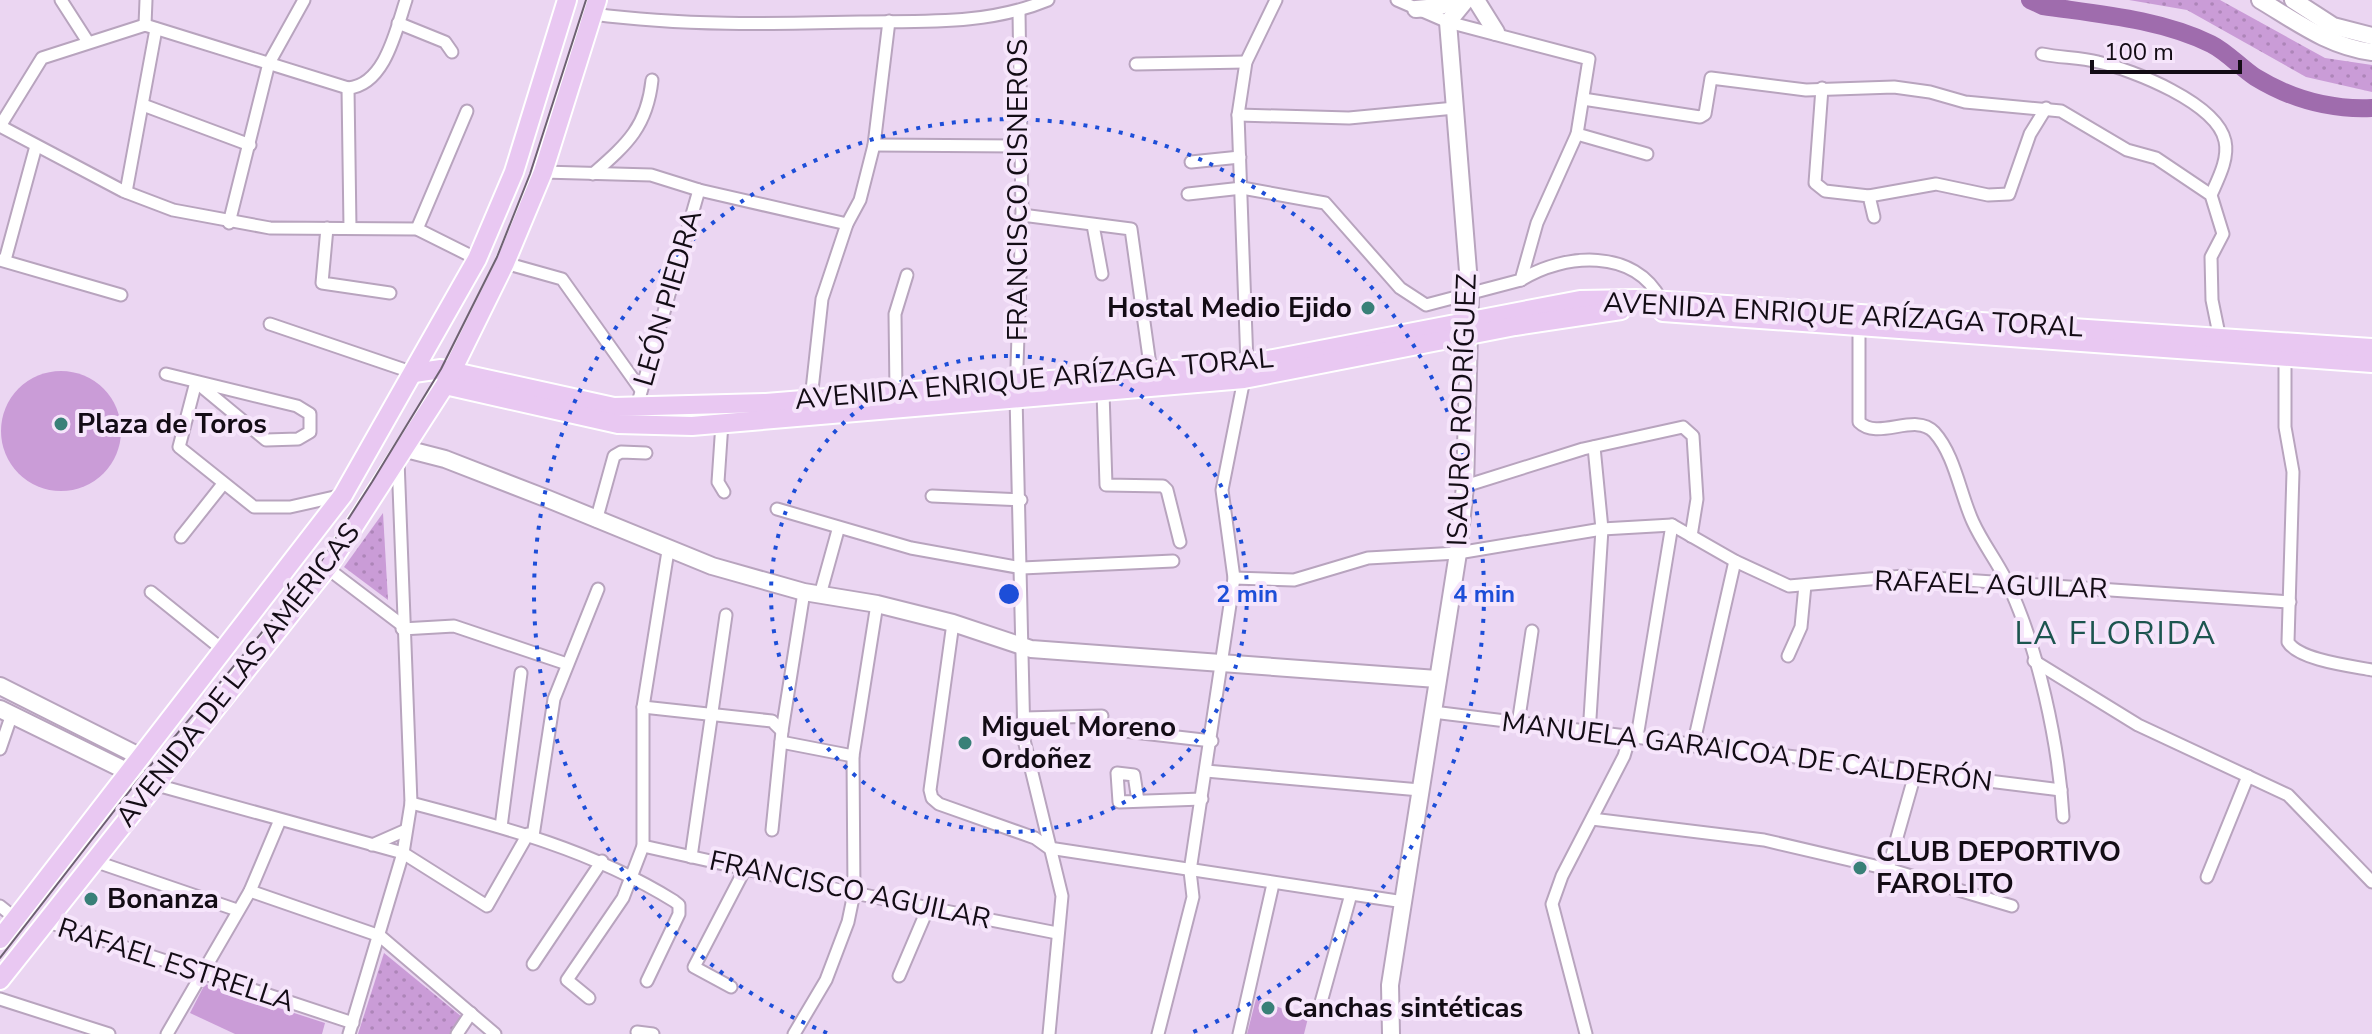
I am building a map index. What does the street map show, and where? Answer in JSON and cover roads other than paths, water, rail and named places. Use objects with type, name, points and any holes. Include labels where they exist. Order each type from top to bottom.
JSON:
[{"type":"main road","name":"AVENIDA DE LAS AMÉRICAS","points":[[0,939],[343,495],[477,259],[514,172],[567,0]]},
{"type":"main road","name":"AVENIDA DE LAS AMÉRICAS","points":[[0,980],[327,568],[448,379],[505,263],[543,172],[595,7]]},
{"type":"main road","points":[[543,83],[561,116]]},
{"type":"main road","name":"AVENIDA ENRIQUE ARÍZAGA TORAL","points":[[448,379],[614,407],[639,398],[678,408],[896,392],[1016,389],[1103,392],[1245,372],[1470,328],[1580,300],[1661,300],[2372,348]]},
{"type":"main road","name":"AVENIDA ENRIQUE ARÍZAGA TORAL","points":[[1470,328],[1613,310],[2372,363]]},
{"type":"main road","name":"AVENIDA ENRIQUE ARÍZAGA TORAL","points":[[414,373],[441,369],[448,379],[618,424],[722,423],[1151,372],[1245,372]]},
{"type":"street","points":[[61,0],[88,42]]},
{"type":"street","points":[[126,192],[143,105],[150,27],[146,0]]},
{"type":"street","points":[[229,223],[269,63],[304,0]]},
{"type":"street","points":[[406,0],[373,79],[348,88],[150,27],[88,42],[40,60],[0,126],[126,192],[173,210],[229,223],[270,228],[417,229],[477,259]]},
{"type":"street","points":[[595,7],[676,24],[889,21],[979,19],[1019,12],[1048,0]]},
{"type":"street","points":[[1158,1034],[1193,897],[1190,871],[1212,741],[1234,578],[1222,490],[1245,372],[1238,115],[1246,62],[1276,0]]},
{"type":"street","points":[[1397,0],[1448,22],[1496,32],[1589,59],[1577,134],[1537,223],[1521,280]]},
{"type":"street","points":[[1416,9],[1438,7],[1456,0]]},
{"type":"street","points":[[1448,22],[1466,0]]},
{"type":"street","points":[[1476,0],[1496,32]]},
{"type":"street","points":[[2260,0],[2312,34],[2345,48],[2372,52]]},
{"type":"street","points":[[2293,0],[2333,26],[2372,36]]},
{"type":"street","name":"FRANCISCO CISNEROS","points":[[1019,12],[1022,215],[1016,389],[1021,500],[1024,740],[1062,896],[1049,1034]]},
{"type":"street","points":[[811,399],[822,299],[847,224],[860,200],[874,145],[889,21]]},
{"type":"street","name":"ISAURO RODRÍGUEZ","points":[[1391,1034],[1390,985],[1458,553],[1465,486],[1470,296],[1448,22]]},
{"type":"street","points":[[398,23],[443,41],[452,52]]},
{"type":"street","points":[[2042,54],[2097,61],[2155,83],[2214,119],[2225,141],[2225,155],[2211,195],[2223,234],[2211,257],[2212,300],[2220,339]]},
{"type":"street","points":[[1136,64],[1246,62]]},
{"type":"street","points":[[1583,99],[1700,117],[1706,111],[1711,78],[1806,90],[1894,87],[1930,92],[1965,102],[2046,108],[2061,111],[2127,150],[2156,158],[2211,195]]},
{"type":"street","points":[[593,174],[627,145],[649,106],[652,80]]},
{"type":"street","points":[[348,88],[350,228]]},
{"type":"street","points":[[1822,88],[1815,183],[1825,191],[1869,196],[1936,184],[1988,195],[2009,194],[2030,134],[2046,108]]},
{"type":"street","points":[[143,105],[250,145]]},
{"type":"street","points":[[1238,115],[1349,118],[1455,108]]},
{"type":"street","points":[[417,229],[467,111]]},
{"type":"street","points":[[1577,134],[1647,154]]},
{"type":"street","points":[[874,145],[1021,146]]},
{"type":"street","points":[[36,146],[3,260],[121,295]]},
{"type":"street","points":[[1191,162],[1240,157]]},
{"type":"street","points":[[543,172],[651,175],[699,190],[847,224]]},
{"type":"street","points":[[1188,194],[1242,188],[1330,207],[1412,299],[1426,305],[1470,296],[1521,280],[1551,265],[1575,261],[1625,264],[1654,286],[1661,300]]},
{"type":"street","name":"LEÓN PIEDRA","points":[[639,398],[699,190]]},
{"type":"street","points":[[1869,196],[1874,217]]},
{"type":"street","points":[[1022,215],[1131,229],[1151,372]]},
{"type":"street","points":[[1093,225],[1102,274]]},
{"type":"street","points":[[327,228],[322,283],[390,293]]},
{"type":"street","points":[[505,263],[562,279],[639,398]]},
{"type":"street","points":[[896,392],[895,314],[907,275]]},
{"type":"street","points":[[270,324],[414,373]]},
{"type":"street","points":[[1859,327],[1859,422],[1869,428],[1923,424],[1933,431],[1944,447],[1973,523],[2007,582],[2034,661],[2061,790],[2063,817]]},
{"type":"street","points":[[2285,356],[2285,427],[2293,472],[2287,636],[2292,648],[2331,663],[2372,670]]},
{"type":"street","points":[[166,374],[297,406],[310,414],[310,432],[298,439],[266,440],[196,382]]},
{"type":"street","points":[[196,382],[179,447],[250,505],[259,508],[290,507],[343,495]]},
{"type":"street","points":[[1103,392],[1106,485],[1163,486],[1167,490],[1180,542]]},
{"type":"street","points":[[722,423],[718,482],[724,492]]},
{"type":"street","points":[[1465,486],[1594,447],[1683,427],[1693,436],[1697,499],[1691,536]]},
{"type":"street","points":[[1589,734],[1602,529],[1594,447]]},
{"type":"street","points":[[596,521],[614,456],[621,452],[646,453]]},
{"type":"street","points":[[351,1029],[403,853],[411,803],[402,627],[402,454],[445,459],[668,551],[812,594],[877,604],[1046,651],[1437,679]]},
{"type":"street","points":[[181,537],[223,484]]},
{"type":"street","points":[[932,496],[1021,500]]},
{"type":"street","points":[[314,500],[323,505],[328,516]]},
{"type":"street","points":[[777,509],[838,530],[911,548],[1022,568],[1173,561]]},
{"type":"street","points":[[1234,578],[1294,580],[1350,561],[1458,553],[1602,529],[1672,525],[1634,736],[1562,876],[1552,904],[1586,1034]]},
{"type":"street","name":"RAFAEL AGUILAR","points":[[1672,525],[1735,561],[1789,586],[1904,576],[2290,602]]},
{"type":"street","points":[[772,830],[781,736],[812,594],[838,530]]},
{"type":"street","points":[[589,998],[567,980],[623,898],[643,846],[643,707],[668,551]]},
{"type":"street","points":[[1693,746],[1735,561]]},
{"type":"street","points":[[327,568],[402,627],[454,626],[567,664]]},
{"type":"street","points":[[1788,656],[1801,627],[1805,585]]},
{"type":"street","points":[[0,686],[134,764],[153,784],[403,853],[487,906],[530,835],[550,719],[567,664],[598,589]]},
{"type":"street","points":[[151,592],[223,650]]},
{"type":"street","points":[[794,1034],[826,980],[848,922],[854,893],[853,756],[877,604]]},
{"type":"street","points":[[691,857],[726,615]]},
{"type":"street","points":[[953,623],[932,798],[939,804],[1035,838],[1049,848],[1404,902]]},
{"type":"street","points":[[1518,724],[1532,631]]},
{"type":"street","points":[[2034,661],[2138,725],[2288,795],[2372,882]]},
{"type":"street","points":[[501,827],[521,673]]},
{"type":"street","points":[[643,707],[772,721],[781,736],[853,756]]},
{"type":"street","points":[[0,749],[6,711],[134,764]]},
{"type":"street","name":"MANUELA GARAICOA DE CALDERÓN","points":[[1433,712],[1589,734],[1634,736],[1693,746],[2061,790]]},
{"type":"street","points":[[1024,718],[1102,716]]},
{"type":"street","points":[[1116,730],[1212,741]]},
{"type":"street","points":[[1206,771],[1420,790]]},
{"type":"street","points":[[1888,869],[1915,774]]},
{"type":"street","points":[[2207,877],[2248,776]]},
{"type":"street","points":[[1138,801],[1202,799]]},
{"type":"street","points":[[411,803],[530,835],[602,861],[631,874],[679,905],[679,914],[647,981]]},
{"type":"street","points":[[1592,819],[1764,840],[1888,869],[2012,906]]},
{"type":"street","points":[[167,1034],[250,891],[280,820]]},
{"type":"street","points":[[372,845],[406,830]]},
{"type":"street","name":"FRANCISCO AGUILAR","points":[[643,846],[854,893],[1057,933]]},
{"type":"street","points":[[94,861],[237,910]]},
{"type":"street","points":[[533,964],[602,861]]},
{"type":"street","points":[[731,987],[694,967],[745,869]]},
{"type":"street","points":[[1239,1034],[1273,884]]},
{"type":"street","points":[[250,891],[380,936],[495,1034]]},
{"type":"street","points":[[1320,1006],[1351,894]]},
{"type":"street","points":[[0,906],[15,918]]},
{"type":"street","points":[[899,976],[928,908]]},
{"type":"street","name":"RAFAEL ESTRELLA","points":[[45,921],[351,1029]]},
{"type":"street","points":[[0,999],[109,1034]]},
{"type":"street","points":[[457,1034],[471,1013]]},
{"type":"street","points":[[637,1032],[653,1034]]},
{"type":"waterway","points":[[2030,0],[2043,6],[2171,29],[2211,44],[2255,77],[2283,91],[2326,105],[2372,108]]},
{"type":"tram line","points":[[0,958],[135,784],[320,563],[372,482],[441,369],[497,257],[530,174],[586,0]]},
{"type":"place","name":"Hostal Medio Ejido","points":[[1368,308]]},
{"type":"place","name":"Plaza de Toros","points":[[61,424]]},
{"type":"place","name":"Miguel Moreno Ordoñez","points":[[965,743]]},
{"type":"place","name":"CLUB DEPORTIVO FAROLITO","points":[[1860,868]]},
{"type":"place","name":"Bonanza","points":[[91,899]]},
{"type":"place","name":"Canchas sintéticas","points":[[1268,1008]]},
{"type":"district","name":"LA FLORIDA","points":[[2116,633]]}]
